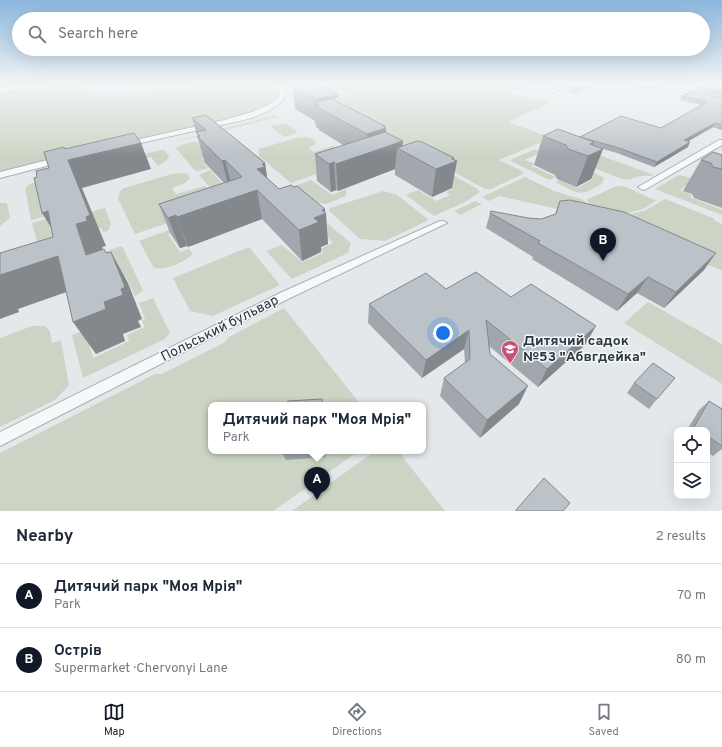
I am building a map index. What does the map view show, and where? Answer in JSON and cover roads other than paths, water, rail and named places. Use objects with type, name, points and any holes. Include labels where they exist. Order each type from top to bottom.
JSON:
[{"type":"street","points":[[117,146],[209,126],[266,109]]},
{"type":"street","points":[[643,188],[722,142]]},
{"type":"street","points":[[0,175],[74,156]]},
{"type":"street","name":"Польський бульвар","points":[[0,439],[281,298],[443,223]]},
{"type":"place","name":"Острів","points":[[603,261]]},
{"type":"place","name":"Дитячий садок №53 \"Абвгдейка\"","points":[[510,364]]},
{"type":"place","name":"Дитячий парк \"Моя Мрія\"","points":[[317,500]]}]
